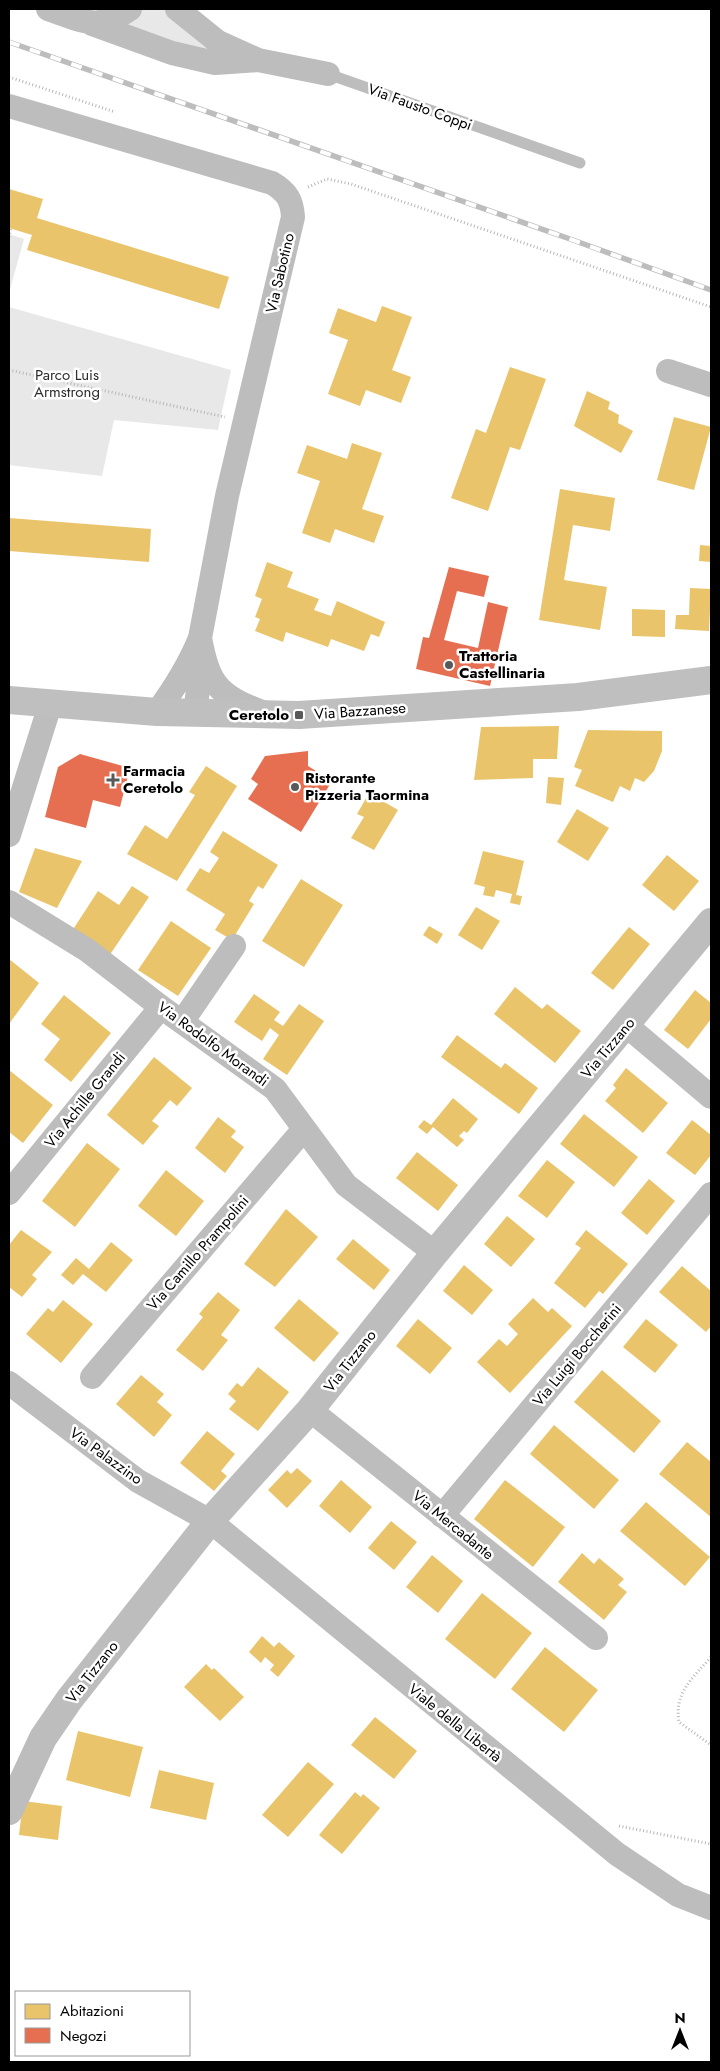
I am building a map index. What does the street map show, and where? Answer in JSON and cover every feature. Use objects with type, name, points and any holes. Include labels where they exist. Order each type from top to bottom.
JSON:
[{"type":"main road","name":"Via Bazzanese","points":[[9,700],[50,705],[195,714],[299,715],[578,697],[711,680]]},
{"type":"street","name":"Via Fausto Coppi","points":[[48,9],[172,52],[215,63],[258,60]]},
{"type":"street","points":[[92,24],[115,19],[130,9]]},
{"type":"street","name":"Via Fausto Coppi","points":[[177,9],[218,42],[258,60],[328,74]]},
{"type":"street","name":"Via Sabotino","points":[[9,106],[272,183],[286,192],[292,208],[293,217],[227,496],[201,646]]},
{"type":"street","points":[[668,371],[711,385]]},
{"type":"street","points":[[157,712],[173,690],[193,655],[201,646]]},
{"type":"street","points":[[195,714],[201,646]]},
{"type":"street","points":[[201,646],[210,677],[219,688],[234,701],[269,714]]},
{"type":"street","points":[[9,836],[50,705]]},
{"type":"street","name":"Via Rodolfo Morandi","points":[[9,902],[87,950],[161,1007],[275,1089],[346,1185],[435,1254]]},
{"type":"street","name":"Via Tizzano","points":[[9,1811],[43,1738],[69,1700],[210,1522],[310,1410],[435,1254],[627,1026],[711,922]]},
{"type":"street","points":[[182,1022],[234,946]]},
{"type":"street","name":"Via Achille Grandi","points":[[9,1193],[161,1007]]},
{"type":"street","points":[[627,1026],[711,1097]]},
{"type":"street","name":"Via Camillo Prampolini","points":[[92,1377],[304,1129]]},
{"type":"street","name":"Via Luigi Boccherini","points":[[442,1516],[711,1194]]},
{"type":"street","name":"Via Palazzino","points":[[9,1383],[138,1481],[210,1522]]},
{"type":"street","name":"Via Mercadante","points":[[310,1410],[596,1638]]},
{"type":"street","name":"Viale della Libertà","points":[[210,1522],[617,1854],[678,1895],[711,1908]]},
{"type":"street","points":[[9,1791],[32,1764]]},
{"type":"lane","name":"Via Fausto Coppi","points":[[328,74],[580,164]]},
{"type":"path","points":[[9,77],[118,112]]},
{"type":"path","points":[[306,188],[326,179],[336,179],[711,307]]},
{"type":"path","points":[[9,237],[11,228]]},
{"type":"path","points":[[9,370],[245,422]]},
{"type":"path","points":[[711,1657],[681,1695],[677,1708],[679,1722],[711,1745]]},
{"type":"path","points":[[615,1825],[711,1844]]},
{"type":"green space","points":[[139,9],[167,9],[224,56],[117,26]]},
{"type":"green space","points":[[9,234],[24,239],[9,293]]},
{"type":"green space","name":"Parco Luis Armstrong","points":[[9,307],[231,370],[218,430],[114,420],[102,476],[9,465]]},
{"type":"building: Abitazioni","points":[[9,189],[43,199],[37,218],[229,277],[219,309],[27,250],[32,235],[9,228]]},
{"type":"building: Abitazioni","points":[[382,306],[412,317],[392,370],[411,377],[401,403],[366,390],[360,406],[328,394],[348,340],[329,333],[338,308],[376,322]]},
{"type":"building: Abitazioni","points":[[510,367],[546,379],[520,450],[510,447],[488,511],[451,498],[476,429],[486,433]]},
{"type":"building: Abitazioni","points":[[587,391],[610,402],[608,409],[619,415],[618,423],[633,431],[621,453],[574,426]]},
{"type":"building: Abitazioni","points":[[674,417],[711,427],[694,490],[657,480]]},
{"type":"building: Abitazioni","points":[[352,443],[382,453],[362,509],[384,516],[374,543],[335,529],[330,543],[302,533],[320,481],[297,473],[307,445],[347,459]]},
{"type":"building: Abitazioni","points":[[560,489],[615,498],[610,531],[573,525],[564,580],[607,587],[600,630],[539,620]]},
{"type":"building: Abitazioni","points":[[9,518],[151,529],[149,562],[9,551]]},
{"type":"building: Abitazioni","points":[[700,545],[711,546],[711,562],[699,561]]},
{"type":"building: Abitazioni","points":[[267,562],[293,572],[287,587],[319,599],[314,610],[331,616],[337,601],[385,622],[379,637],[371,634],[364,651],[331,639],[328,647],[286,632],[283,642],[255,631],[260,619],[255,617],[262,599],[255,596]]},
{"type":"building: Abitazioni","points":[[690,588],[711,589],[709,631],[675,629],[676,615],[689,615]]},
{"type":"building: Abitazioni","points":[[632,609],[665,610],[665,637],[632,636]]},
{"type":"building: Abitazioni","points":[[559,726],[557,759],[533,759],[533,778],[474,780],[481,727]]},
{"type":"building: Abitazioni","points":[[588,730],[662,731],[662,751],[654,771],[644,782],[635,778],[630,791],[620,786],[613,802],[575,786],[582,770],[574,767]]},
{"type":"building: Abitazioni","points":[[206,766],[237,786],[177,881],[127,854],[145,825],[167,839],[195,795],[189,792]]},
{"type":"building: Abitazioni","points":[[548,777],[564,778],[561,805],[546,803]]},
{"type":"building: Abitazioni","points":[[369,793],[398,810],[374,850],[351,838],[364,817],[357,814]]},
{"type":"building: Abitazioni","points":[[577,809],[609,828],[588,861],[557,842]]},
{"type":"building: Abitazioni","points":[[223,831],[278,865],[263,889],[258,886],[249,901],[254,904],[232,940],[215,930],[225,914],[186,890],[200,868],[209,873],[219,858],[210,852]]},
{"type":"building: Abitazioni","points":[[35,848],[82,861],[57,908],[19,892]]},
{"type":"building: Abitazioni","points":[[483,851],[524,861],[516,895],[522,896],[520,905],[510,903],[512,894],[496,890],[494,897],[483,895],[485,887],[474,884]]},
{"type":"building: Abitazioni","points":[[667,855],[699,881],[674,911],[642,885]]},
{"type":"building: Abitazioni","points":[[301,879],[343,905],[304,967],[262,941]]},
{"type":"building: Abitazioni","points":[[132,886],[149,897],[109,956],[72,931],[98,891],[119,905]]},
{"type":"building: Abitazioni","points":[[476,907],[500,921],[482,950],[458,935]]},
{"type":"building: Abitazioni","points":[[171,921],[211,948],[178,996],[138,970]]},
{"type":"building: Abitazioni","points":[[429,926],[443,934],[437,944],[423,935]]},
{"type":"building: Abitazioni","points":[[629,927],[650,944],[613,990],[591,973]]},
{"type":"building: Abitazioni","points":[[9,959],[39,983],[9,1024]]},
{"type":"building: Abitazioni","points":[[515,987],[542,1009],[547,1004],[581,1031],[555,1063],[494,1014]]},
{"type":"building: Abitazioni","points":[[695,990],[711,1003],[711,1019],[688,1049],[664,1030]]},
{"type":"building: Abitazioni","points":[[254,994],[280,1012],[274,1020],[283,1026],[299,1004],[324,1021],[287,1075],[263,1059],[279,1035],[270,1028],[262,1041],[234,1022]]},
{"type":"building: Abitazioni","points":[[64,995],[111,1033],[71,1082],[44,1060],[60,1039],[41,1024]]},
{"type":"building: Abitazioni","points":[[457,1035],[501,1068],[505,1063],[538,1088],[519,1114],[441,1057]]},
{"type":"building: Abitazioni","points":[[154,1057],[192,1088],[177,1106],[170,1100],[152,1121],[159,1126],[143,1145],[107,1115]]},
{"type":"building: Abitazioni","points":[[626,1068],[668,1103],[643,1133],[605,1101],[616,1088],[613,1085]]},
{"type":"building: Abitazioni","points":[[9,1070],[53,1105],[23,1143],[9,1132]]},
{"type":"building: Abitazioni","points":[[453,1098],[478,1119],[467,1133],[464,1131],[459,1136],[464,1140],[457,1147],[433,1127],[427,1134],[418,1127],[424,1120],[431,1125]]},
{"type":"building: Abitazioni","points":[[584,1114],[638,1157],[614,1187],[560,1144]]},
{"type":"building: Abitazioni","points":[[218,1117],[236,1131],[231,1137],[244,1147],[225,1173],[195,1148]]},
{"type":"building: Abitazioni","points":[[692,1120],[711,1135],[711,1155],[695,1175],[666,1153]]},
{"type":"building: Abitazioni","points":[[87,1143],[120,1169],[75,1227],[42,1201]]},
{"type":"building: Abitazioni","points":[[417,1152],[458,1185],[438,1211],[396,1178]]},
{"type":"building: Abitazioni","points":[[547,1160],[575,1182],[547,1218],[518,1196]]},
{"type":"building: Abitazioni","points":[[166,1170],[204,1201],[176,1236],[138,1206]]},
{"type":"building: Abitazioni","points":[[649,1179],[675,1201],[647,1235],[621,1213]]},
{"type":"building: Abitazioni","points":[[286,1209],[318,1237],[275,1287],[244,1264]]},
{"type":"building: Abitazioni","points":[[507,1216],[535,1239],[511,1267],[484,1244]]},
{"type":"building: Abitazioni","points":[[21,1230],[52,1252],[32,1275],[37,1279],[22,1297],[9,1287],[9,1245]]},
{"type":"building: Abitazioni","points":[[586,1230],[628,1264],[603,1294],[599,1291],[585,1308],[554,1283],[581,1248],[575,1244]]},
{"type":"building: Abitazioni","points":[[353,1239],[390,1270],[374,1290],[336,1259]]},
{"type":"building: Abitazioni","points":[[111,1242],[133,1260],[106,1292],[83,1274],[73,1285],[61,1275],[76,1258],[89,1269]]},
{"type":"building: Abitazioni","points":[[464,1265],[493,1290],[472,1315],[443,1291]]},
{"type":"building: Abitazioni","points":[[682,1266],[711,1291],[711,1326],[706,1332],[659,1292]]},
{"type":"building: Abitazioni","points":[[218,1292],[240,1310],[221,1335],[228,1340],[203,1371],[176,1350],[203,1317],[199,1314]]},
{"type":"building: Abitazioni","points":[[533,1298],[548,1312],[552,1308],[572,1326],[510,1393],[477,1362],[499,1339],[507,1346],[518,1334],[508,1324]]},
{"type":"building: Abitazioni","points":[[299,1299],[339,1333],[314,1362],[274,1328]]},
{"type":"building: Abitazioni","points":[[63,1300],[93,1324],[61,1363],[26,1334],[48,1308],[53,1312]]},
{"type":"building: Abitazioni","points":[[418,1319],[452,1348],[430,1374],[396,1346]]},
{"type":"building: Abitazioni","points":[[646,1319],[678,1345],[655,1373],[623,1347]]},
{"type":"building: Abitazioni","points":[[258,1367],[289,1392],[258,1431],[229,1409],[236,1401],[228,1394],[237,1383],[242,1387]]},
{"type":"building: Abitazioni","points":[[602,1370],[661,1421],[634,1453],[574,1402]]},
{"type":"building: Abitazioni","points":[[141,1375],[164,1394],[157,1402],[172,1415],[154,1437],[116,1404]]},
{"type":"building: Abitazioni","points":[[554,1425],[619,1480],[594,1509],[530,1454]]},
{"type":"building: Abitazioni","points":[[207,1431],[235,1454],[221,1471],[227,1476],[214,1491],[180,1463]]},
{"type":"building: Abitazioni","points":[[687,1442],[711,1462],[711,1517],[659,1474]]},
{"type":"building: Abitazioni","points":[[297,1468],[312,1481],[287,1508],[268,1490],[287,1470],[291,1474]]},
{"type":"building: Abitazioni","points":[[341,1480],[372,1507],[350,1533],[319,1506]]},
{"type":"building: Abitazioni","points":[[505,1480],[565,1527],[533,1567],[474,1519]]},
{"type":"building: Abitazioni","points":[[646,1502],[710,1557],[685,1586],[620,1531]]},
{"type":"building: Abitazioni","points":[[391,1521],[417,1542],[394,1570],[368,1548]]},
{"type":"building: Abitazioni","points":[[582,1553],[594,1564],[599,1558],[624,1579],[618,1585],[627,1592],[604,1620],[558,1582]]},
{"type":"building: Abitazioni","points":[[432,1555],[463,1581],[438,1613],[406,1587]]},
{"type":"building: Abitazioni","points":[[482,1593],[532,1633],[495,1679],[445,1639]]},
{"type":"building: Abitazioni","points":[[262,1636],[274,1647],[279,1642],[295,1656],[278,1677],[270,1670],[274,1665],[265,1657],[261,1663],[249,1652]]},
{"type":"building: Abitazioni","points":[[545,1647],[598,1690],[564,1732],[511,1689]]},
{"type":"building: Abitazioni","points":[[206,1664],[212,1670],[214,1668],[244,1697],[220,1721],[184,1687]]},
{"type":"building: Abitazioni","points":[[375,1717],[417,1751],[394,1779],[351,1745]]},
{"type":"building: Abitazioni","points":[[78,1731],[143,1747],[130,1797],[66,1780]]},
{"type":"building: Abitazioni","points":[[308,1762],[334,1784],[288,1837],[262,1815]]},
{"type":"building: Abitazioni","points":[[159,1770],[214,1783],[206,1820],[150,1808]]},
{"type":"building: Abitazioni","points":[[355,1792],[361,1797],[363,1794],[380,1808],[342,1854],[319,1835]]},
{"type":"building: Abitazioni","points":[[23,1801],[62,1806],[58,1840],[19,1835]]},
{"type":"building: Negozi","points":[[449,567],[489,576],[484,597],[457,591],[444,640],[478,648],[488,602],[508,607],[490,686],[416,669],[423,637],[429,638]]},
{"type":"building: Negozi","points":[[308,751],[308,766],[332,781],[301,832],[248,799],[258,784],[251,779],[265,756]]},
{"type":"building: Negozi","points":[[80,754],[130,768],[120,807],[93,800],[86,828],[45,817],[58,767]]},
{"type":"railway","points":[[9,42],[711,290]]},
{"type":"place","name":"Trattoria Castellinaria","points":[[449,665]]},
{"type":"place","name":"Ceretolo","points":[[299,715]]},
{"type":"place","name":"Farmacia Ceretolo","points":[[113,780]]},
{"type":"place","name":"Ristorante Pizzeria Taormina","points":[[295,787]]}]
